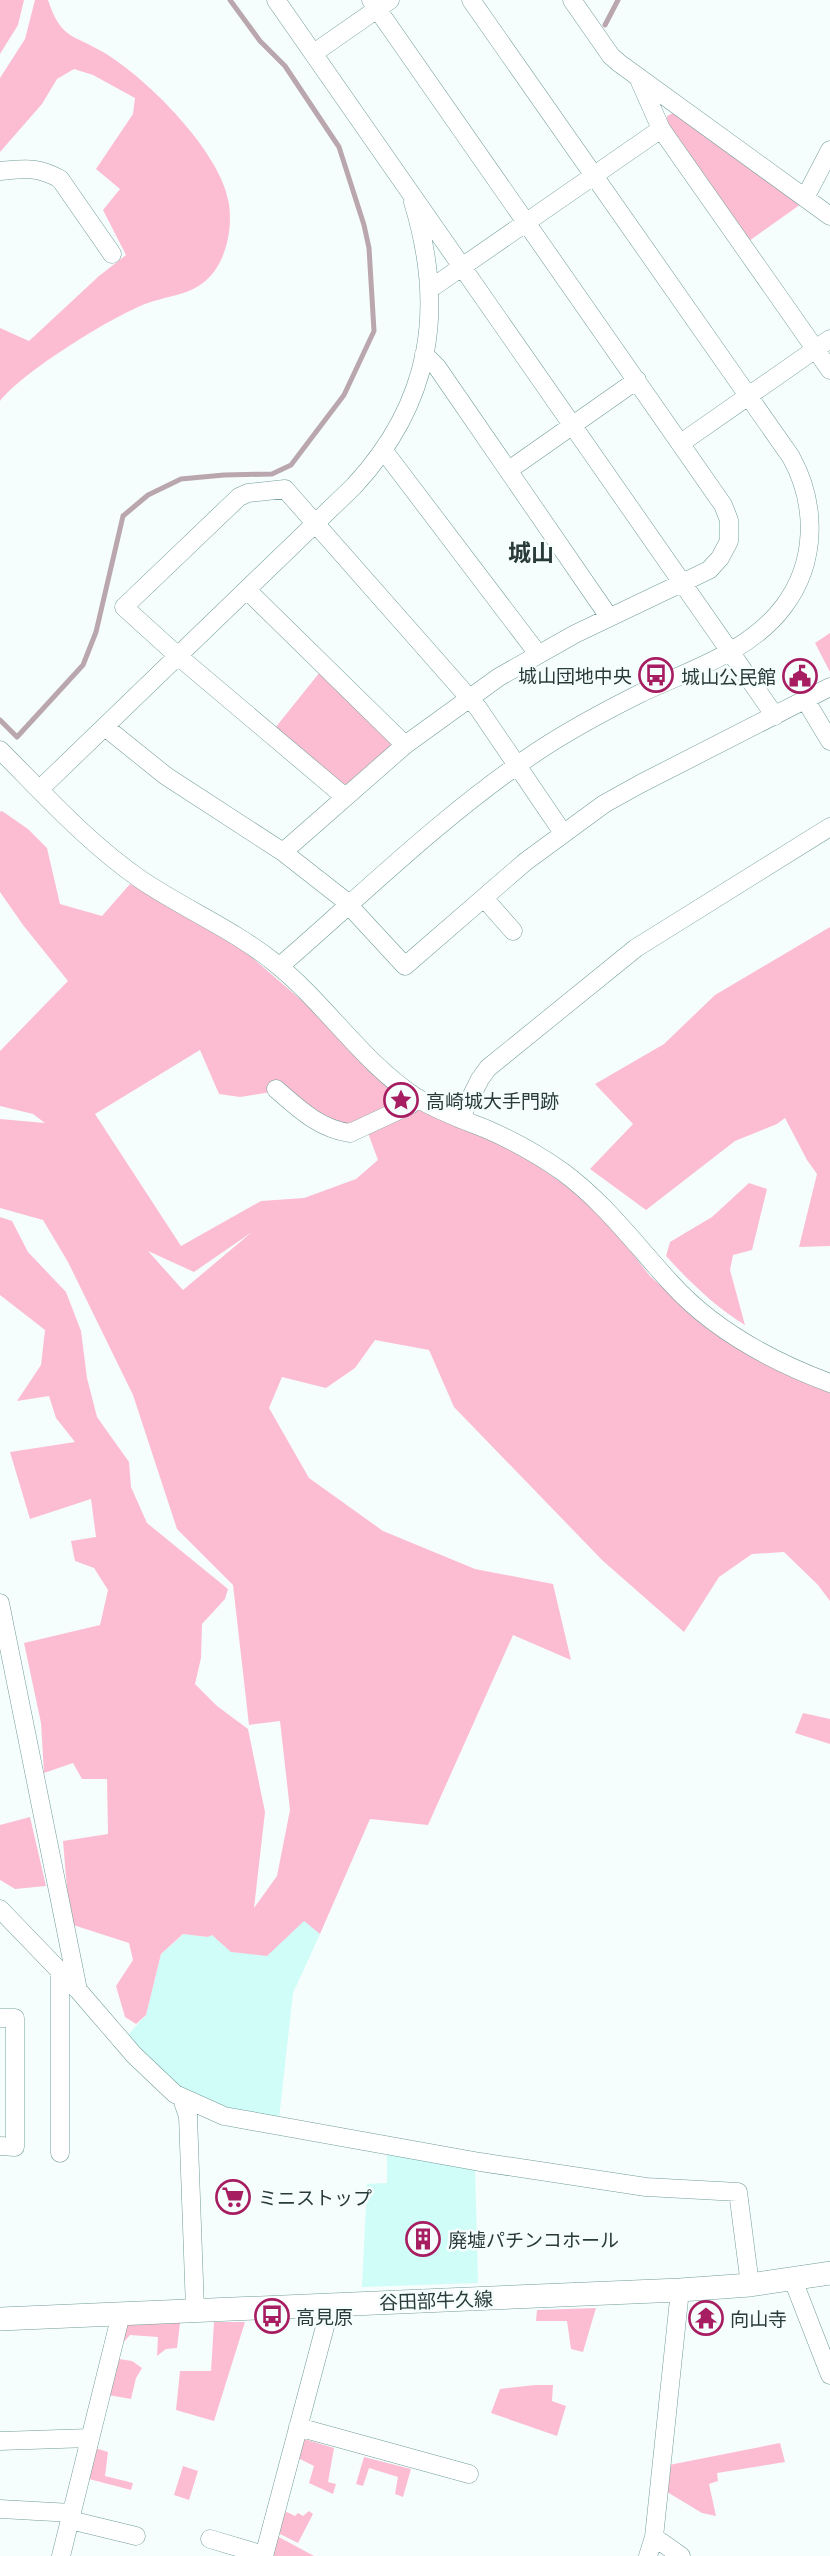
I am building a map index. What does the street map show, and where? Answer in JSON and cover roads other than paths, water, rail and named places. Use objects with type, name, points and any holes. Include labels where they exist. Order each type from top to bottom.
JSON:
[{"type":"main road","name":"谷田部牛久線","points":[[0,2319],[680,2290],[750,2285],[830,2273]]},
{"type":"street","points":[[276,0],[775,716]]},
{"type":"street","points":[[280,966],[458,810],[517,766],[557,739],[609,710],[730,651],[760,633],[785,605],[802,571],[810,537],[810,512],[798,471],[471,0]]},
{"type":"street","points":[[572,0],[611,56],[830,216]]},
{"type":"street","points":[[283,852],[405,745],[468,697],[538,654],[715,565],[726,550],[730,531],[727,512],[380,3],[314,52]]},
{"type":"street","points":[[638,76],[661,129],[823,344],[830,370]]},
{"type":"street","points":[[430,289],[661,129]]},
{"type":"street","points":[[805,198],[830,150]]},
{"type":"street","points":[[0,171],[26,167],[47,172],[60,179],[112,254]]},
{"type":"street","points":[[40,789],[317,523],[384,451],[408,409],[425,354],[430,319],[430,289],[420,230],[408,189]]},
{"type":"street","points":[[681,443],[823,344]]},
{"type":"street","points":[[425,354],[437,367],[609,617]]},
{"type":"street","points":[[509,470],[637,380]]},
{"type":"street","points":[[384,451],[538,654]]},
{"type":"street","points":[[345,797],[124,607],[239,497],[248,493],[285,489],[317,523],[468,697],[563,833]]},
{"type":"street","points":[[247,590],[405,745]]},
{"type":"street","points":[[105,727],[166,776],[283,852],[351,905],[405,966],[563,833],[604,804],[830,688]]},
{"type":"street","points":[[806,701],[830,741]]},
{"type":"street","points":[[0,750],[112,859],[142,880],[243,938],[280,966],[311,994],[385,1074],[418,1098],[524,1147],[564,1172],[610,1213],[670,1283],[722,1327],[746,1344],[793,1369],[830,1383]]},
{"type":"street","points":[[460,1119],[488,1068],[636,948],[830,827]]},
{"type":"street","points":[[484,898],[513,931]]},
{"type":"street","points":[[275,1089],[323,1125],[350,1133],[410,1105],[418,1098]]},
{"type":"street","points":[[0,1603],[78,1990]]},
{"type":"street","points":[[0,1909],[78,1990],[134,2055],[182,2099],[236,2119],[497,2164],[646,2187],[738,2192],[750,2285]]},
{"type":"street","points":[[60,2153],[61,1974]]},
{"type":"street","points":[[0,2018],[15,2018],[8,2065],[15,2147],[0,2146]]},
{"type":"street","points":[[182,2099],[188,2116],[195,2309]]},
{"type":"street","points":[[793,2280],[830,2375]]},
{"type":"street","points":[[648,2556],[654,2537],[680,2290]]},
{"type":"street","points":[[210,2539],[264,2556],[331,2304]]},
{"type":"street","points":[[61,2556],[121,2314]]},
{"type":"street","points":[[298,2427],[469,2474]]},
{"type":"street","points":[[0,2441],[90,2438]]},
{"type":"street","points":[[0,2509],[71,2516],[136,2536]]},
{"type":"street","points":[[654,2537],[681,2556]]},
{"type":"waterway","points":[[0,720],[17,737],[83,665],[96,632],[123,516],[148,495],[181,479],[272,474],[291,465],[344,395],[374,331],[369,248],[339,147],[285,66],[260,41],[230,0]]},
{"type":"waterway","points":[[605,25],[618,0]]},
{"type":"place","name":"城山団地中央","points":[[656,675]]},
{"type":"place","name":"城山公民館","points":[[800,676]]},
{"type":"place","name":"高崎城大手門跡","points":[[401,1100]]},
{"type":"place","name":"ミニストップ","points":[[233,2197]]},
{"type":"place","name":"廃墟パチンコホール","points":[[423,2239]]},
{"type":"place","name":"高見原","points":[[272,2316]]},
{"type":"place","name":"向山寺","points":[[706,2318]]},
{"type":"district","name":"城山","points":[[531,552]]}]
